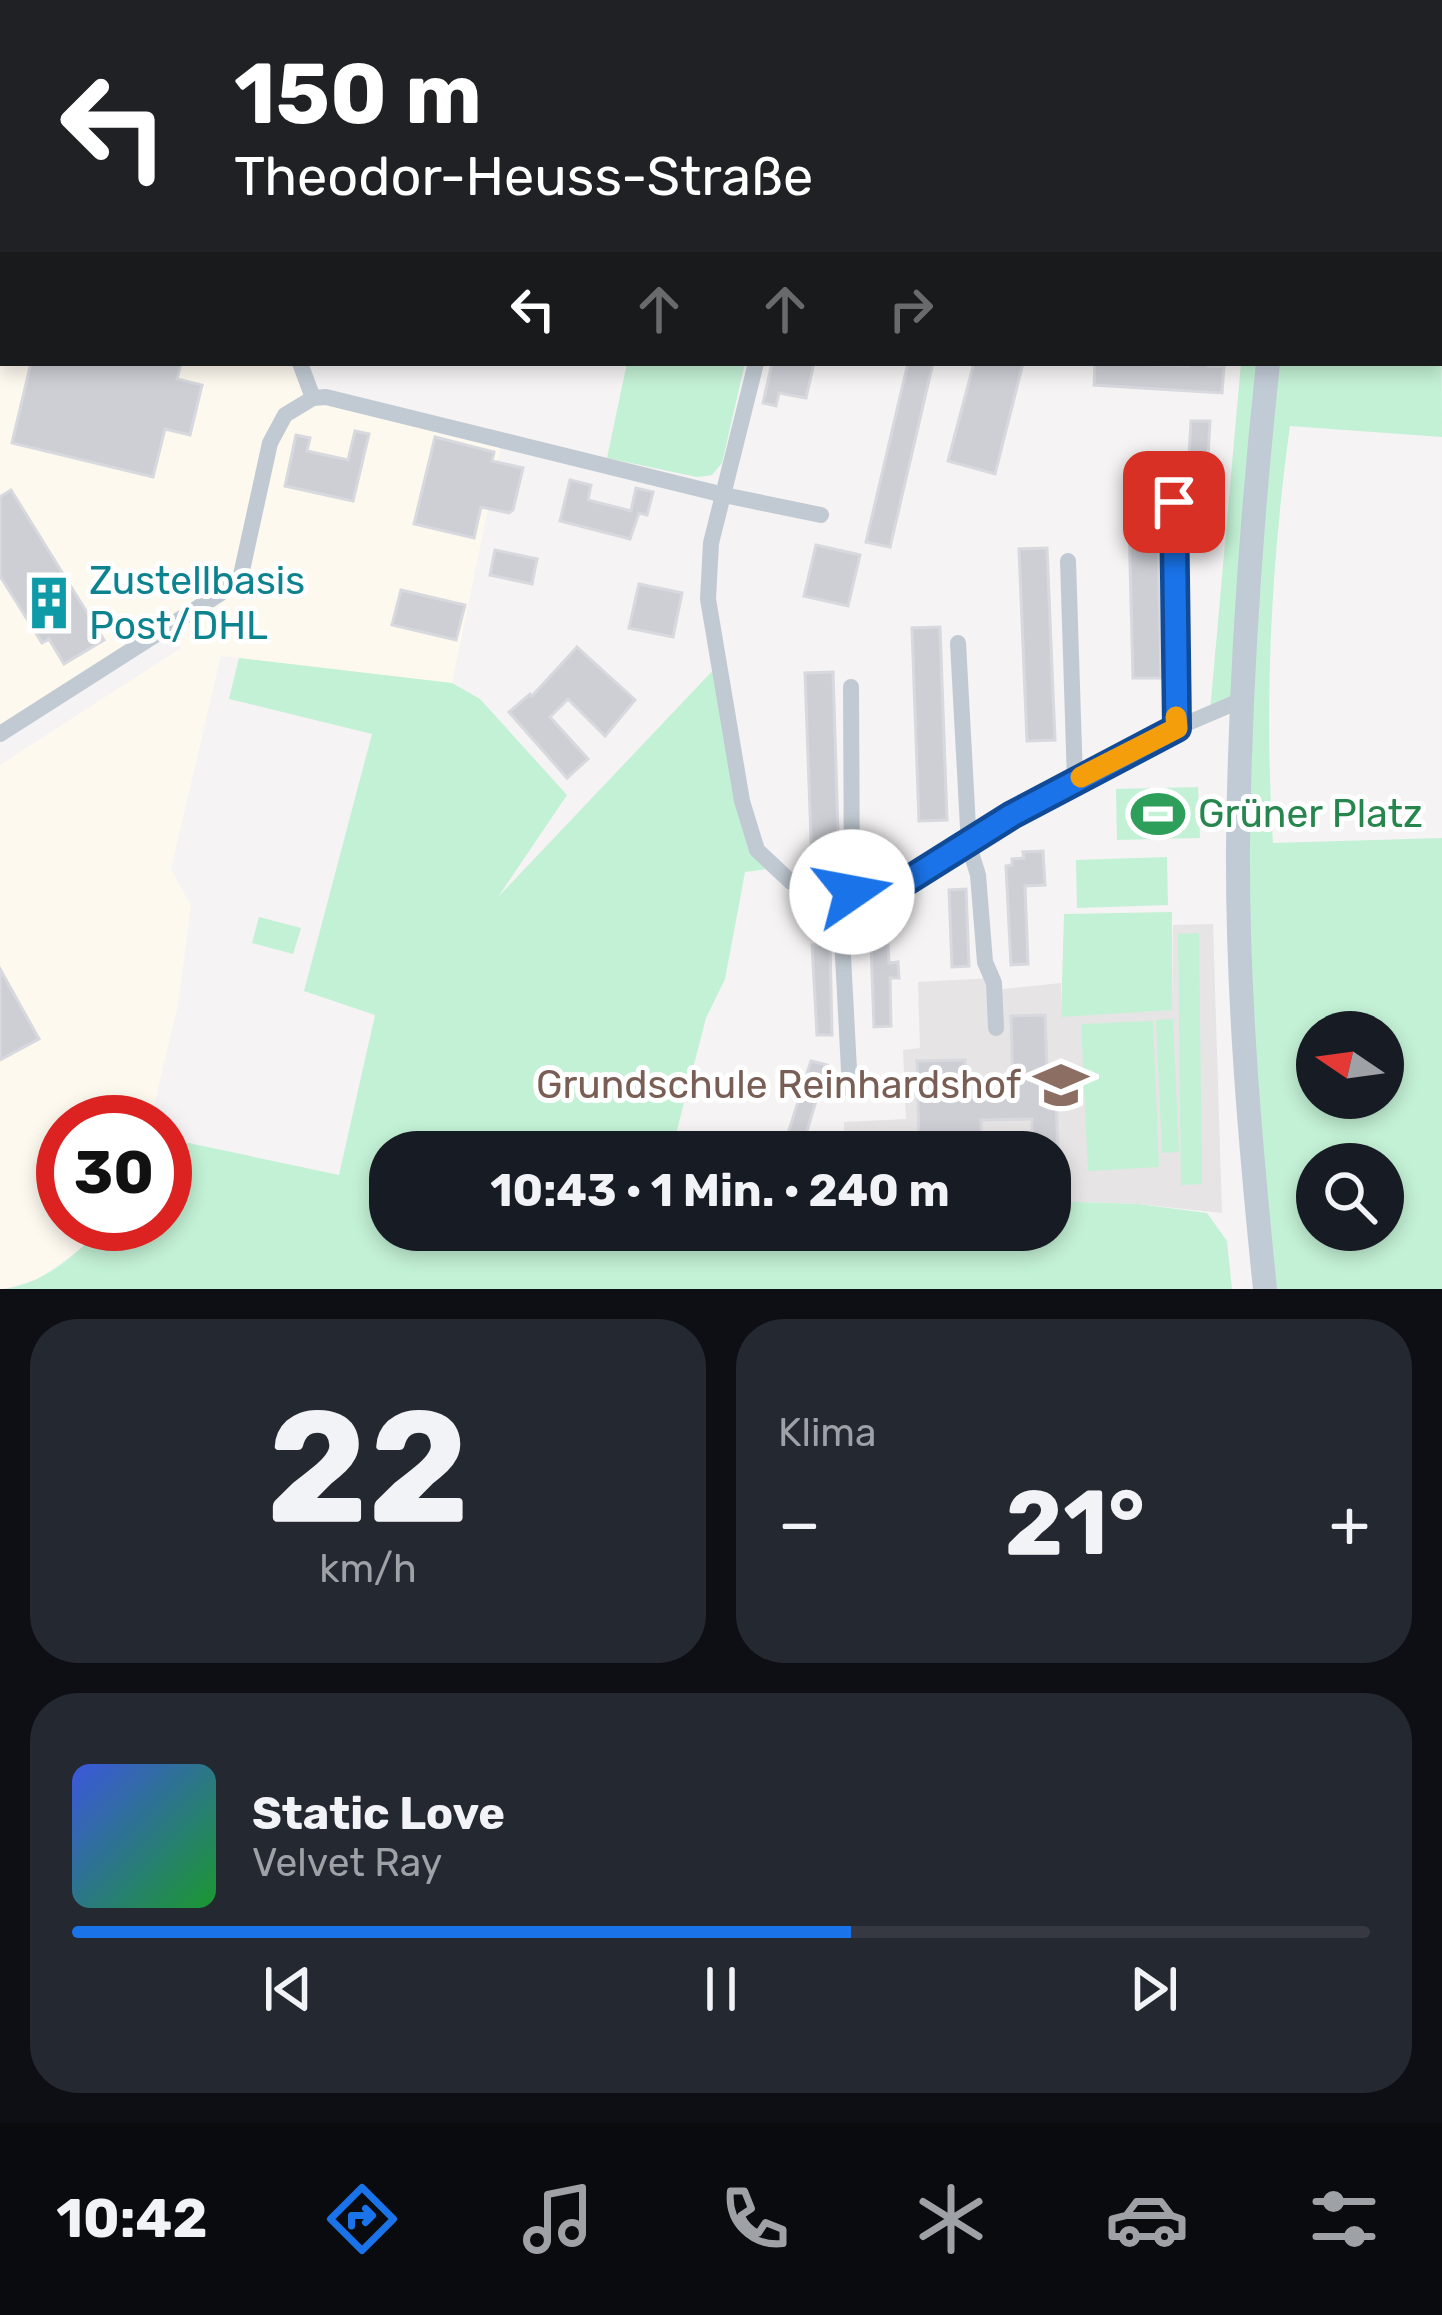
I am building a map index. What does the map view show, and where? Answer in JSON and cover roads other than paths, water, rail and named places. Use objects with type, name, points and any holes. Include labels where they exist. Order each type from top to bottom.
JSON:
[{"type":"main road","points":[[1265,1289],[1248,1106],[1238,847],[1255,490],[1268,366]]},
{"type":"street","points":[[301,366],[313,398]]},
{"type":"street","points":[[755,366],[711,543],[708,599],[742,801],[757,850],[791,882],[852,892],[899,886],[1075,781],[1244,698]]},
{"type":"street","points":[[0,734],[241,575],[270,443],[285,415],[313,398],[326,397],[821,515]]},
{"type":"street","points":[[1174,502],[1177,728]]},
{"type":"street","points":[[1068,561],[1075,781]]},
{"type":"street","points":[[958,643],[969,845],[978,875],[985,962],[994,983],[995,1028]]},
{"type":"street","points":[[850,1089],[842,937],[852,892],[851,686]]},
{"type":"place","name":"Zustellbasis Post/DHL","points":[[49,603]]},
{"type":"place","name":"Grüner Platz","points":[[1158,814]]},
{"type":"place","name":"Grundschule Reinhardshof","points":[[1061,1085]]}]
